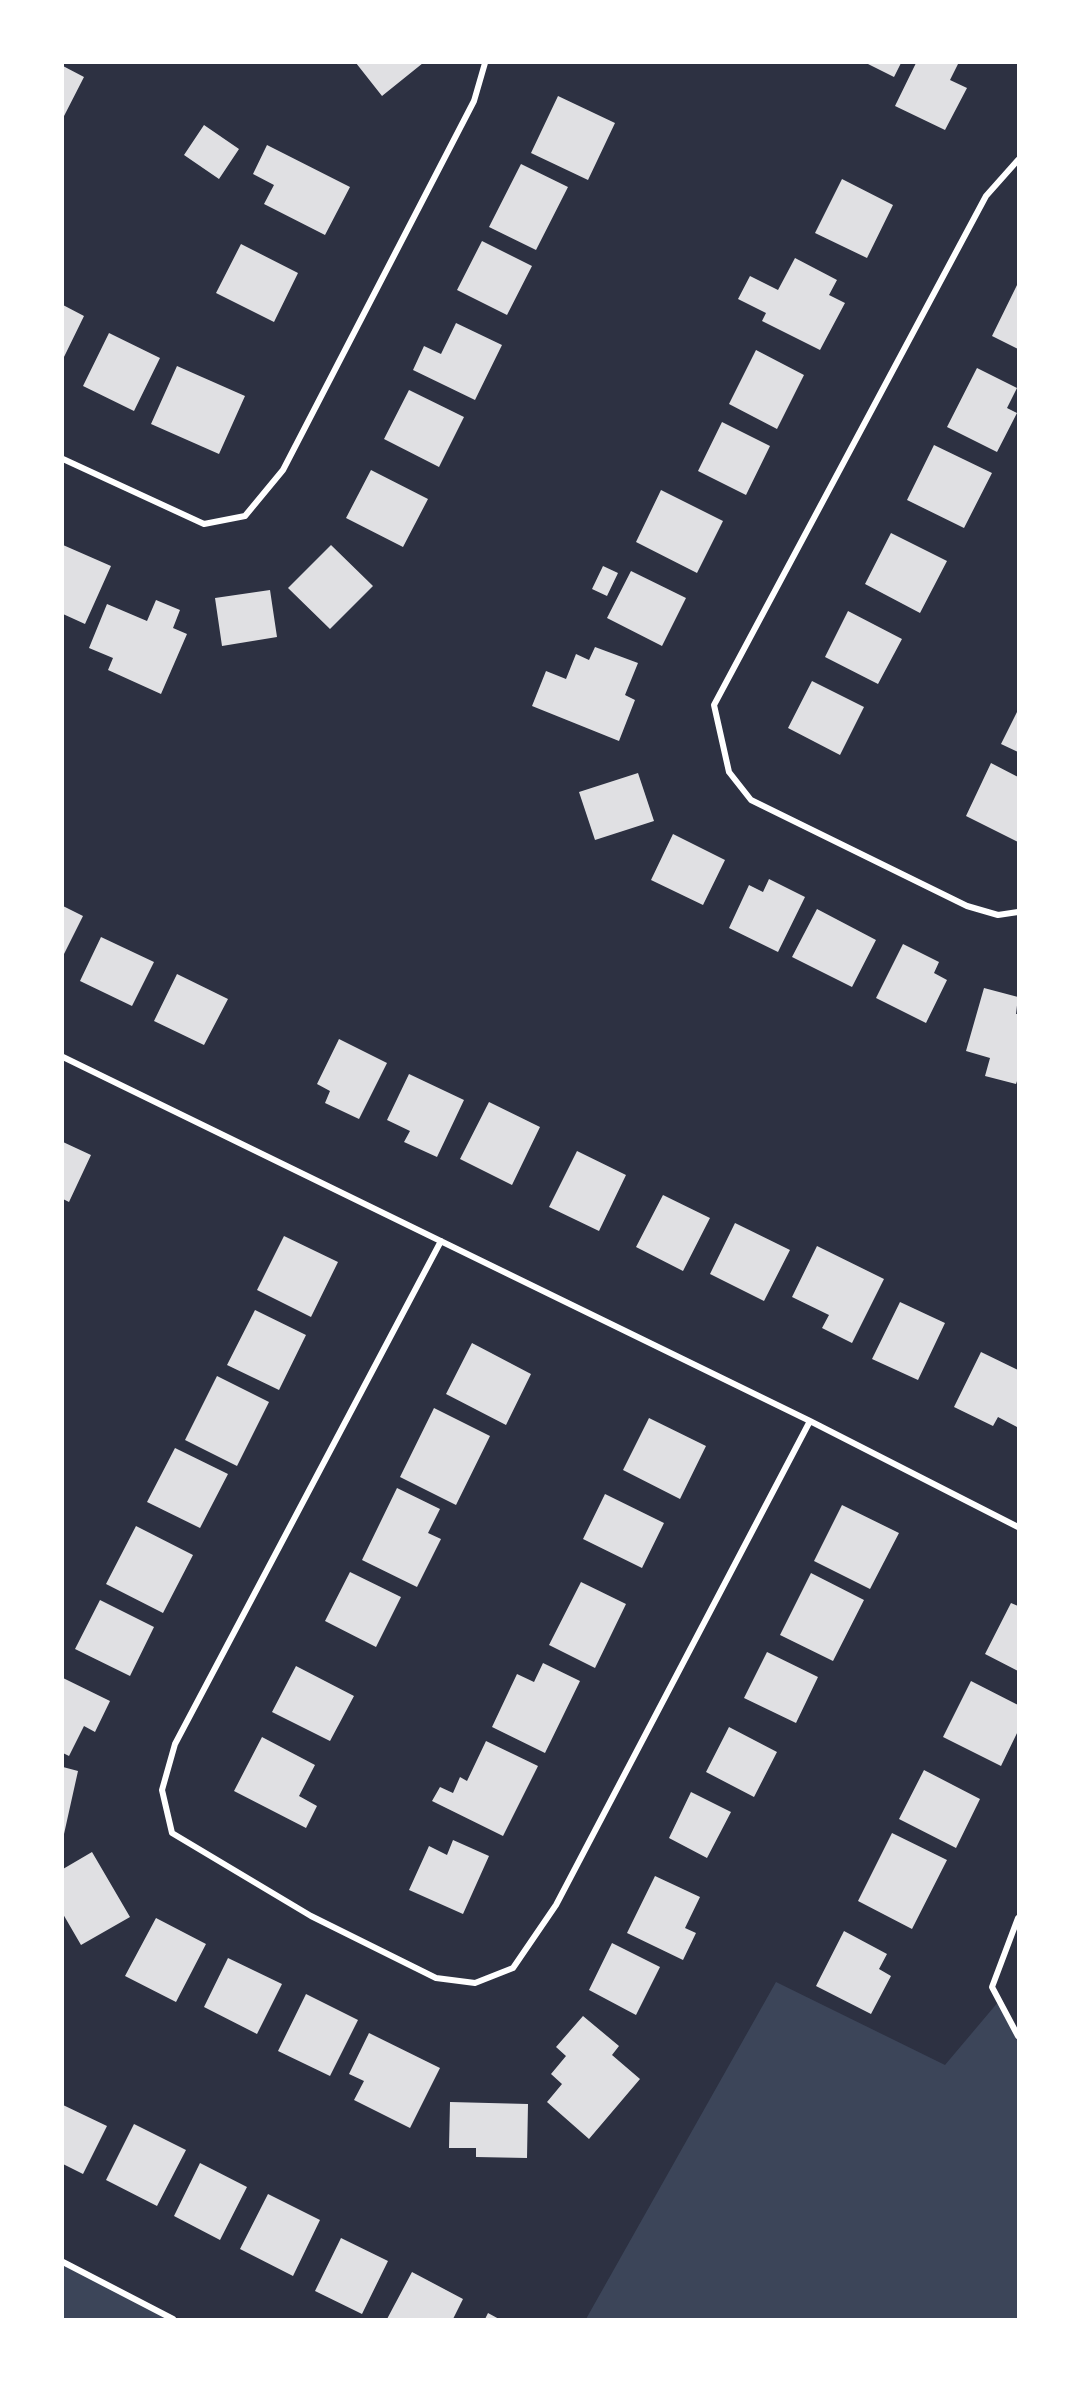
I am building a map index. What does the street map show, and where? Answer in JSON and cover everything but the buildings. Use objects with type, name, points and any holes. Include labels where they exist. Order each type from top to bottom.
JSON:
[{"type":"street","points":[[63,459],[204,524],[245,516],[283,471],[474,101],[485,63]]},
{"type":"street","points":[[1018,160],[986,196],[714,705],[729,772],[751,800],[967,906],[998,915],[1018,912]]},
{"type":"street","points":[[63,1057],[810,1420],[1018,1527]]},
{"type":"street","points":[[441,1241],[175,1744],[162,1790],[172,1833],[311,1916],[436,1978],[475,1983],[513,1968],[550,1914],[810,1420]]},
{"type":"street","points":[[1018,1918],[992,1988],[1018,2036]]},
{"type":"street","points":[[63,2262],[173,2319]]},
{"type":"shaded area","points":[[776,1982],[945,2065],[999,2001],[1018,2035],[1018,2319],[586,2319]]},
{"type":"shaded area","points":[[63,2262],[173,2319],[63,2319]]}]
